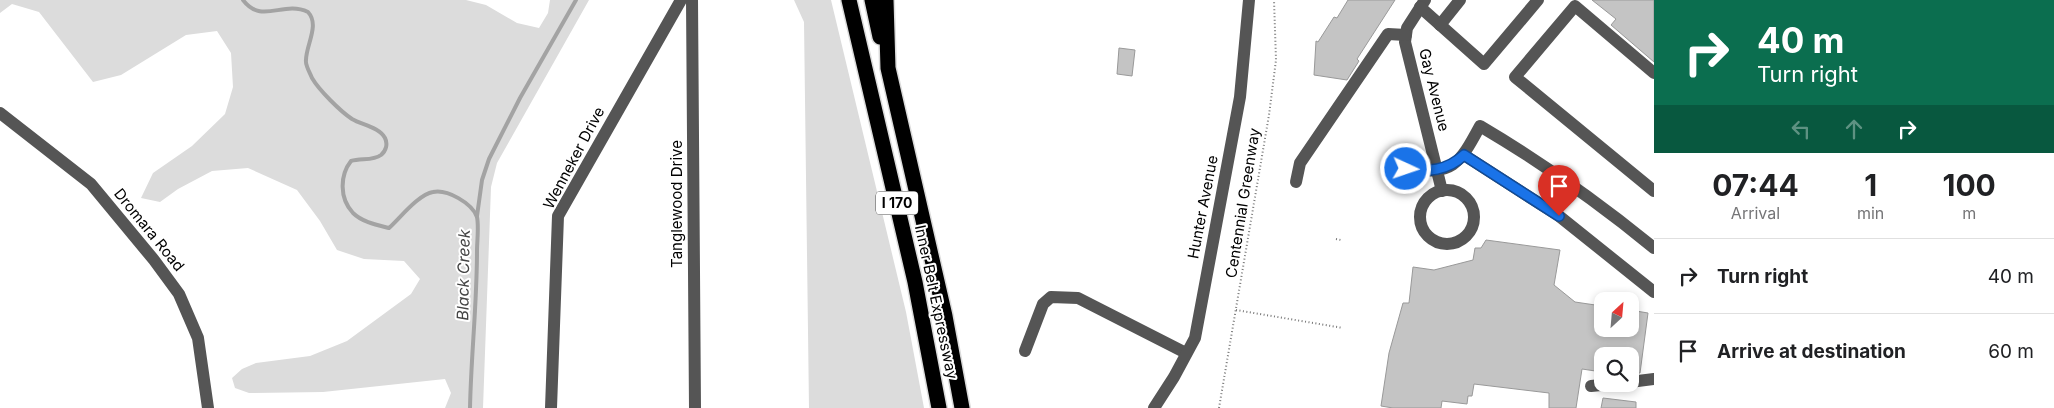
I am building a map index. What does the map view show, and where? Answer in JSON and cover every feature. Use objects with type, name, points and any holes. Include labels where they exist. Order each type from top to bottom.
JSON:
[{"type":"highway","name":"Inner Belt Expressway","points":[[849,0],[915,282],[939,408]]},
{"type":"highway","name":"I 170","points":[[872,0],[888,68]]},
{"type":"highway","points":[[886,0],[888,68]]},
{"type":"highway","name":"Inner Belt Expressway","points":[[888,68],[945,316],[962,408]]},
{"type":"street","name":"Wenneker Drive","points":[[551,408],[558,216],[681,0]]},
{"type":"street","name":"Tanglewood Drive","points":[[692,0],[695,408]]},
{"type":"street","name":"Hunter Avenue","points":[[1154,408],[1195,338],[1240,97],[1250,0]]},
{"type":"street","points":[[1440,24],[1460,0]]},
{"type":"street","points":[[1422,4],[1440,24],[1484,64],[1538,0]]},
{"type":"street","name":"Gay Avenue","points":[[1422,4],[1407,28],[1405,42],[1442,191]]},
{"type":"street","points":[[1654,73],[1575,6],[1515,77],[1654,191]]},
{"type":"street","points":[[1296,182],[1300,163],[1388,34],[1406,35]]},
{"type":"street","name":"Dromara Road","points":[[0,113],[91,184],[154,260],[179,294],[198,338],[208,408]]},
{"type":"street","points":[[1406,169],[1424,171],[1448,167],[1464,155],[1480,126],[1540,164],[1619,219],[1654,248]]},
{"type":"street","points":[[1464,155],[1559,216],[1654,292]]},
{"type":"street","points":[[1442,191],[1452,191],[1463,196],[1470,202],[1474,213],[1472,228],[1460,242],[1447,244],[1432,240],[1426,234],[1420,217],[1424,202],[1430,196],[1442,191]]},
{"type":"street","points":[[1024,351],[1043,304],[1051,297],[1078,298],[1186,353]]},
{"type":"street","points":[[1639,381],[1654,379]]},
{"type":"path","name":"Centennial Greenway","points":[[1219,408],[1276,60],[1274,0]]},
{"type":"path","points":[[1336,239],[1341,240]]},
{"type":"path","points":[[1236,310],[1343,328]]},
{"type":"shaded area","points":[[0,0],[466,0],[486,5],[517,23],[539,28],[548,13],[550,0],[589,0],[497,163],[491,187],[483,408],[445,408],[451,393],[445,379],[323,392],[249,393],[235,388],[232,378],[242,369],[256,363],[310,356],[347,341],[411,294],[420,279],[404,261],[364,259],[337,250],[320,221],[297,190],[248,168],[212,171],[178,189],[160,202],[141,198],[153,173],[192,146],[225,114],[233,87],[231,53],[217,31],[186,35],[121,75],[93,82],[39,12],[12,4],[0,13]]},
{"type":"shaded area","points":[[794,0],[831,0],[906,312],[924,408],[809,408],[804,22]]},
{"type":"building","points":[[1348,0],[1395,0],[1357,59],[1359,61],[1347,80],[1314,75],[1316,41],[1318,42],[1334,17],[1337,18]]},
{"type":"building","points":[[1592,0],[1654,0],[1654,62],[1611,25],[1616,19]]},
{"type":"building","points":[[1119,48],[1135,50],[1132,76],[1117,74]]},
{"type":"building","points":[[1486,240],[1560,250],[1554,285],[1575,302],[1594,305],[1594,338],[1639,338],[1639,312],[1648,313],[1640,373],[1639,347],[1594,347],[1594,371],[1582,369],[1576,408],[1549,408],[1549,393],[1474,384],[1472,396],[1468,396],[1467,404],[1442,401],[1441,408],[1393,408],[1381,406],[1389,353],[1403,303],[1409,303],[1413,267],[1434,270],[1473,260],[1475,248],[1481,248]]},
{"type":"building","points":[[1603,398],[1636,402],[1636,408],[1601,408]]},
{"type":"waterway","name":"Black Creek","points":[[243,0],[250,7],[258,11],[299,9],[308,12],[313,23],[313,29],[306,62],[315,83],[336,106],[352,119],[379,131],[385,138],[386,147],[381,155],[374,158],[351,161],[347,167],[343,180],[343,194],[348,207],[353,213],[365,221],[389,228],[422,197],[433,192],[439,192],[452,195],[465,202],[477,217],[476,291],[470,408]]},
{"type":"waterway","points":[[477,216],[482,180],[489,159],[520,98],[576,0]]},
{"type":"route","points":[[1406,169],[1424,171],[1448,167],[1464,155],[1559,216]]}]
